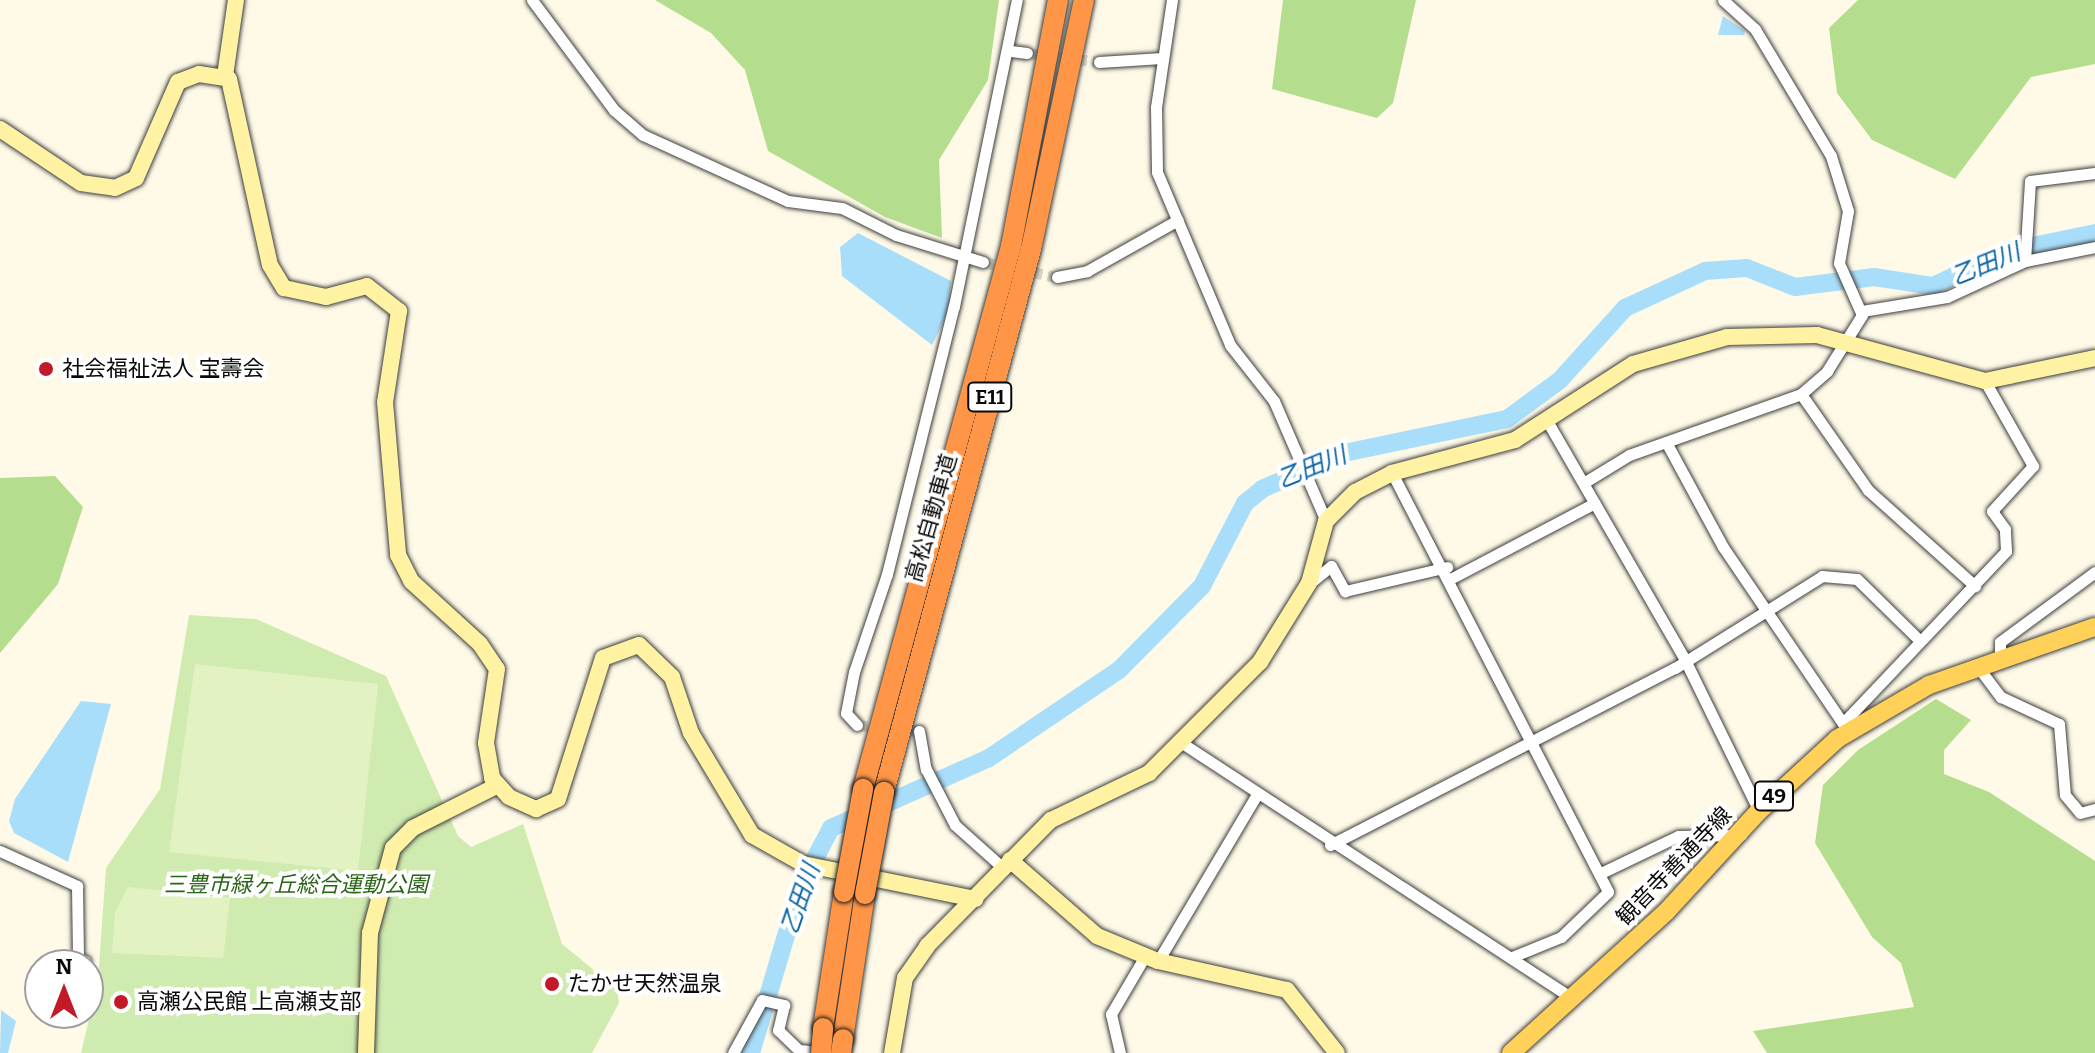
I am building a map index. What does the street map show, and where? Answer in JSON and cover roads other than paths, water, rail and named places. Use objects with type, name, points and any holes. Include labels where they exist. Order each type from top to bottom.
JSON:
[{"type":"highway","name":"高松自動車道","points":[[843,1048],[865,894],[873,790],[1011,246],[1058,0]]},
{"type":"highway","name":"高松自動車道","points":[[813,1052],[823,1028],[844,892],[1031,249],[1084,0]]},
{"type":"main road","name":"観音寺善通寺線","points":[[1511,1053],[1573,999],[1846,727],[1902,696],[2095,627]]},
{"type":"street","points":[[236,0],[225,76],[270,265],[284,288],[326,297],[367,286],[399,311],[385,402],[398,555],[411,581],[482,646],[497,669],[486,743],[498,785],[536,809],[558,799],[603,658],[639,645],[672,677],[691,733],[752,835],[803,864],[975,899]]},
{"type":"street","points":[[532,0],[614,110],[643,135],[788,201],[842,208],[896,235],[964,253],[983,262]]},
{"type":"street","points":[[857,725],[846,713],[854,672],[887,574],[1011,51],[1017,0]]},
{"type":"street","points":[[1172,0],[1162,58],[1154,152],[1178,220],[1230,345],[1274,401],[1326,521]]},
{"type":"street","points":[[1723,0],[1755,29],[1831,156],[1848,211],[1839,263],[1862,311]]},
{"type":"street","points":[[1011,51],[1027,53]]},
{"type":"street","points":[[1099,62],[1162,58]]},
{"type":"street","points":[[0,129],[81,183],[115,188],[141,170],[178,82],[225,76]]},
{"type":"street","points":[[2025,261],[2030,181],[2095,173]]},
{"type":"street","points":[[1057,277],[1087,271],[1178,220]]},
{"type":"street","points":[[1862,311],[1947,297],[2025,261],[2095,247]]},
{"type":"street","points":[[1585,482],[1666,442],[1801,394],[1827,371],[1862,311]]},
{"type":"street","points":[[892,1053],[905,978],[1006,864],[1051,820],[1128,786],[1182,743],[1260,662],[1309,583],[1326,521],[1355,492],[1392,473],[1470,457],[1546,419],[1596,383],[1665,351],[1754,333],[1844,343],[1985,381],[2095,358]]},
{"type":"street","points":[[1666,442],[1764,610],[1846,727],[1920,641],[2006,551],[1993,509],[2033,473],[1985,381]]},
{"type":"street","points":[[1801,394],[1868,490],[1975,586]]},
{"type":"street","points":[[1546,419],[1685,660],[1759,811]]},
{"type":"street","points":[[1392,473],[1450,573],[1528,741],[1603,872],[1608,892],[1561,937],[1512,957]]},
{"type":"street","points":[[1309,583],[1331,566],[1345,591],[1450,573],[1595,503]]},
{"type":"street","points":[[2000,659],[2000,642],[2095,572]]},
{"type":"street","points":[[1330,845],[1685,660],[1822,576],[1845,573],[1920,641]]},
{"type":"street","points":[[1978,667],[2001,697],[2059,724],[2065,795],[2080,813],[2095,809]]},
{"type":"street","points":[[919,731],[926,769],[941,799],[970,843],[1006,864],[1097,936],[1151,959],[1287,990],[1337,1053]]},
{"type":"street","points":[[1182,743],[1330,845],[1512,957],[1573,999]]},
{"type":"street","points":[[366,1053],[370,933],[393,848],[413,828],[498,785]]},
{"type":"street","points":[[1120,1053],[1111,1014],[1151,959],[1256,796]]},
{"type":"street","points":[[1603,872],[1678,836],[1741,835]]},
{"type":"street","points":[[0,851],[77,886],[78,949]]},
{"type":"street","points":[[733,1053],[762,1000],[784,1005],[778,1030],[813,1052],[843,1048]]},
{"type":"water","points":[[1723,16],[1745,31],[1744,35],[1718,35]]},
{"type":"water","points":[[858,233],[951,281],[948,313],[932,345],[842,276],[840,247]]},
{"type":"water","points":[[81,701],[111,704],[68,862],[14,833],[9,821],[15,799]]},
{"type":"water","points":[[1,1010],[16,1021],[8,1053],[0,1053]]},
{"type":"waterway","name":"乙田川","points":[[751,1053],[801,885],[831,828],[989,758],[1119,670],[1202,586],[1245,503],[1262,489],[1344,453],[1507,419],[1560,380],[1625,308],[1705,271],[1747,268],[1795,287],[1874,277],[1933,286],[2004,252],[2095,233]]},
{"type":"tunnel","points":[[1027,53],[1099,62]]},
{"type":"tunnel","points":[[983,262],[1057,277]]},
{"type":"tunnel","points":[[857,725],[919,731]]},
{"type":"place","name":"社会福祉法人 宝壽会","points":[[46,369]]},
{"type":"place","name":"たかせ天然温泉","points":[[552,984]]},
{"type":"place","name":"高瀬公民館 上高瀬支部","points":[[121,1002]]},
{"type":"park label","name":"三豊市緑ヶ丘総合運動公園","points":[[296,885]]}]
